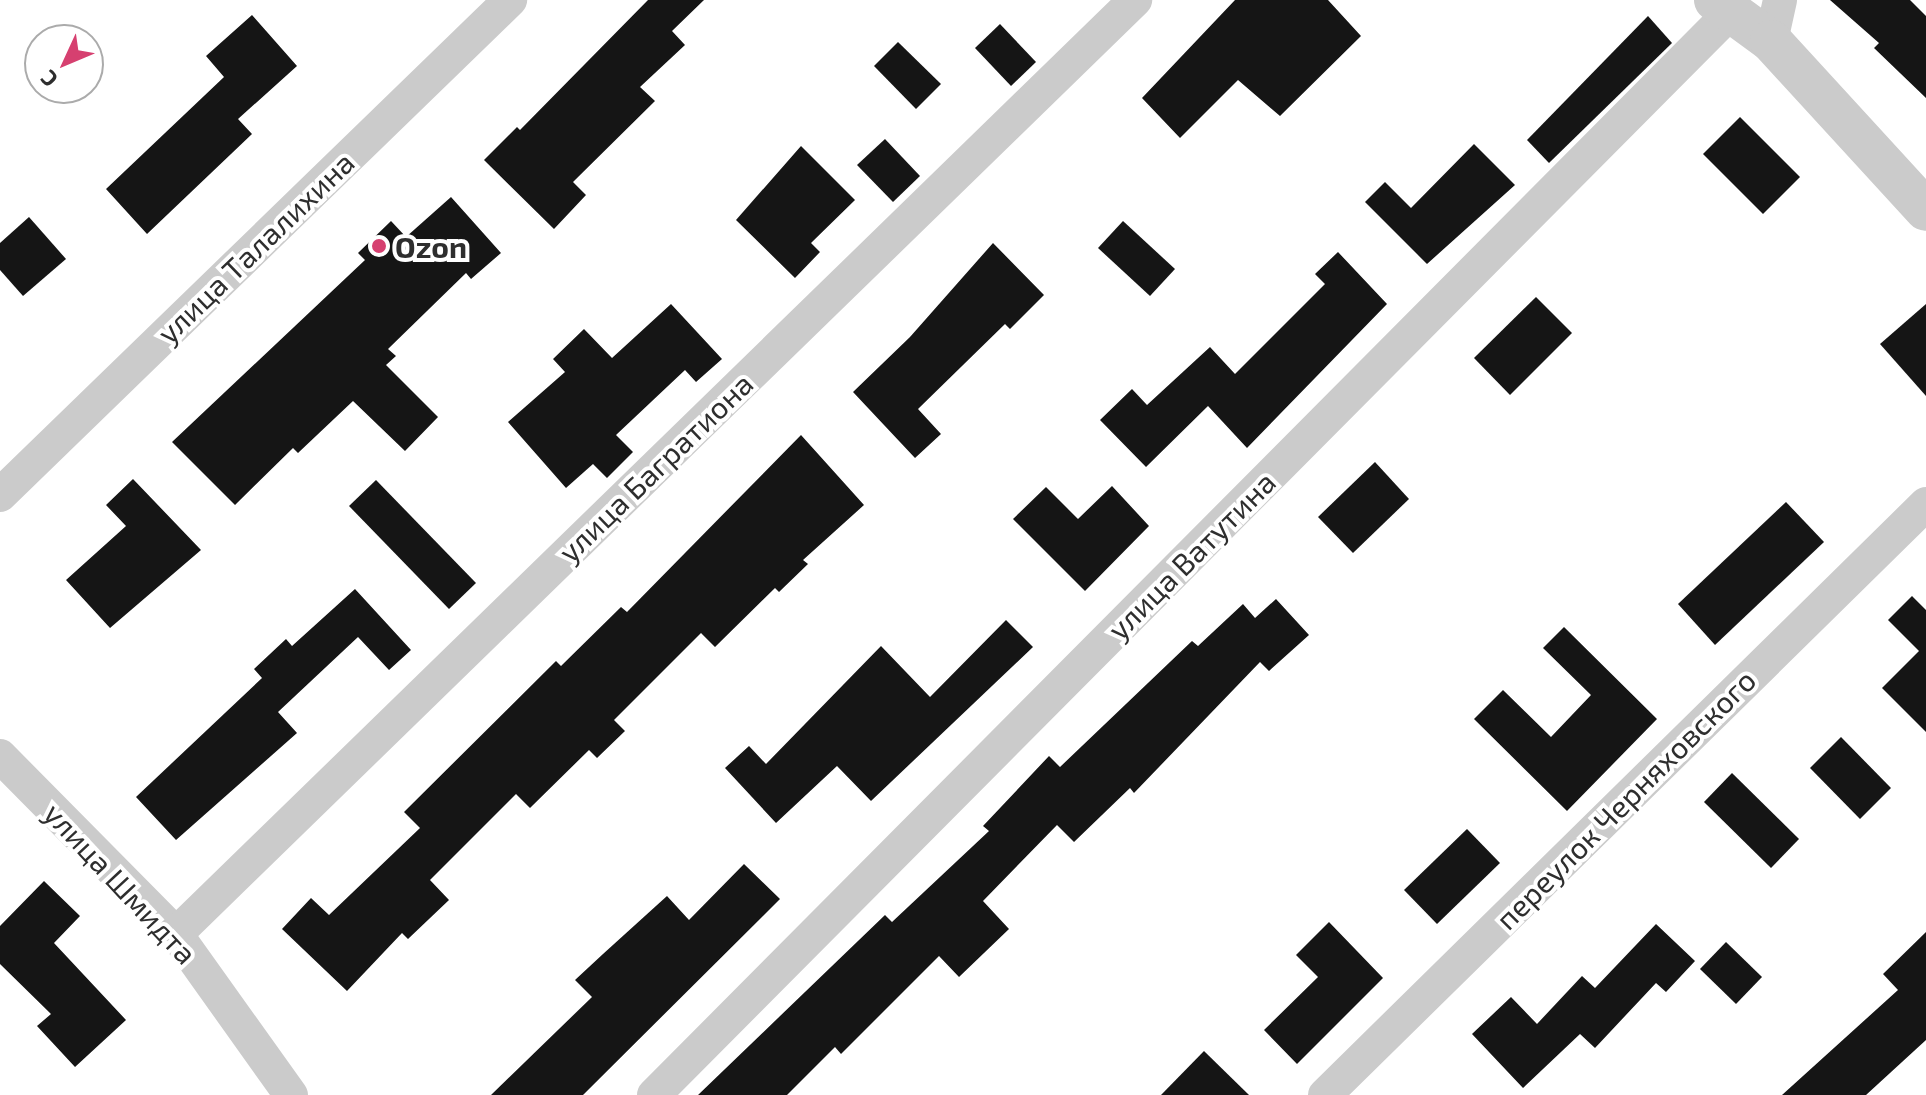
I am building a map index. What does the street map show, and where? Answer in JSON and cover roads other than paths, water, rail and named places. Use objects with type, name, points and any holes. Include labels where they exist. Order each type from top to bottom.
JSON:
[{"type":"street","name":"улица Талалихина","points":[[0,495],[510,0]]},
{"type":"street","name":"улица Багратиона","points":[[176,934],[1135,0]]},
{"type":"street","points":[[1771,41],[1780,0]]},
{"type":"street","points":[[1722,7],[1771,41],[1926,210]]},
{"type":"street","name":"улица Ватутина","points":[[654,1095],[1722,7]]},
{"type":"street","name":"переулок Черняховского","points":[[1325,1095],[1926,504]]},
{"type":"street","name":"улица Шмидта","points":[[0,756],[176,934],[291,1095]]},
{"type":"place","name":"Ozon","points":[[379,246]]}]
